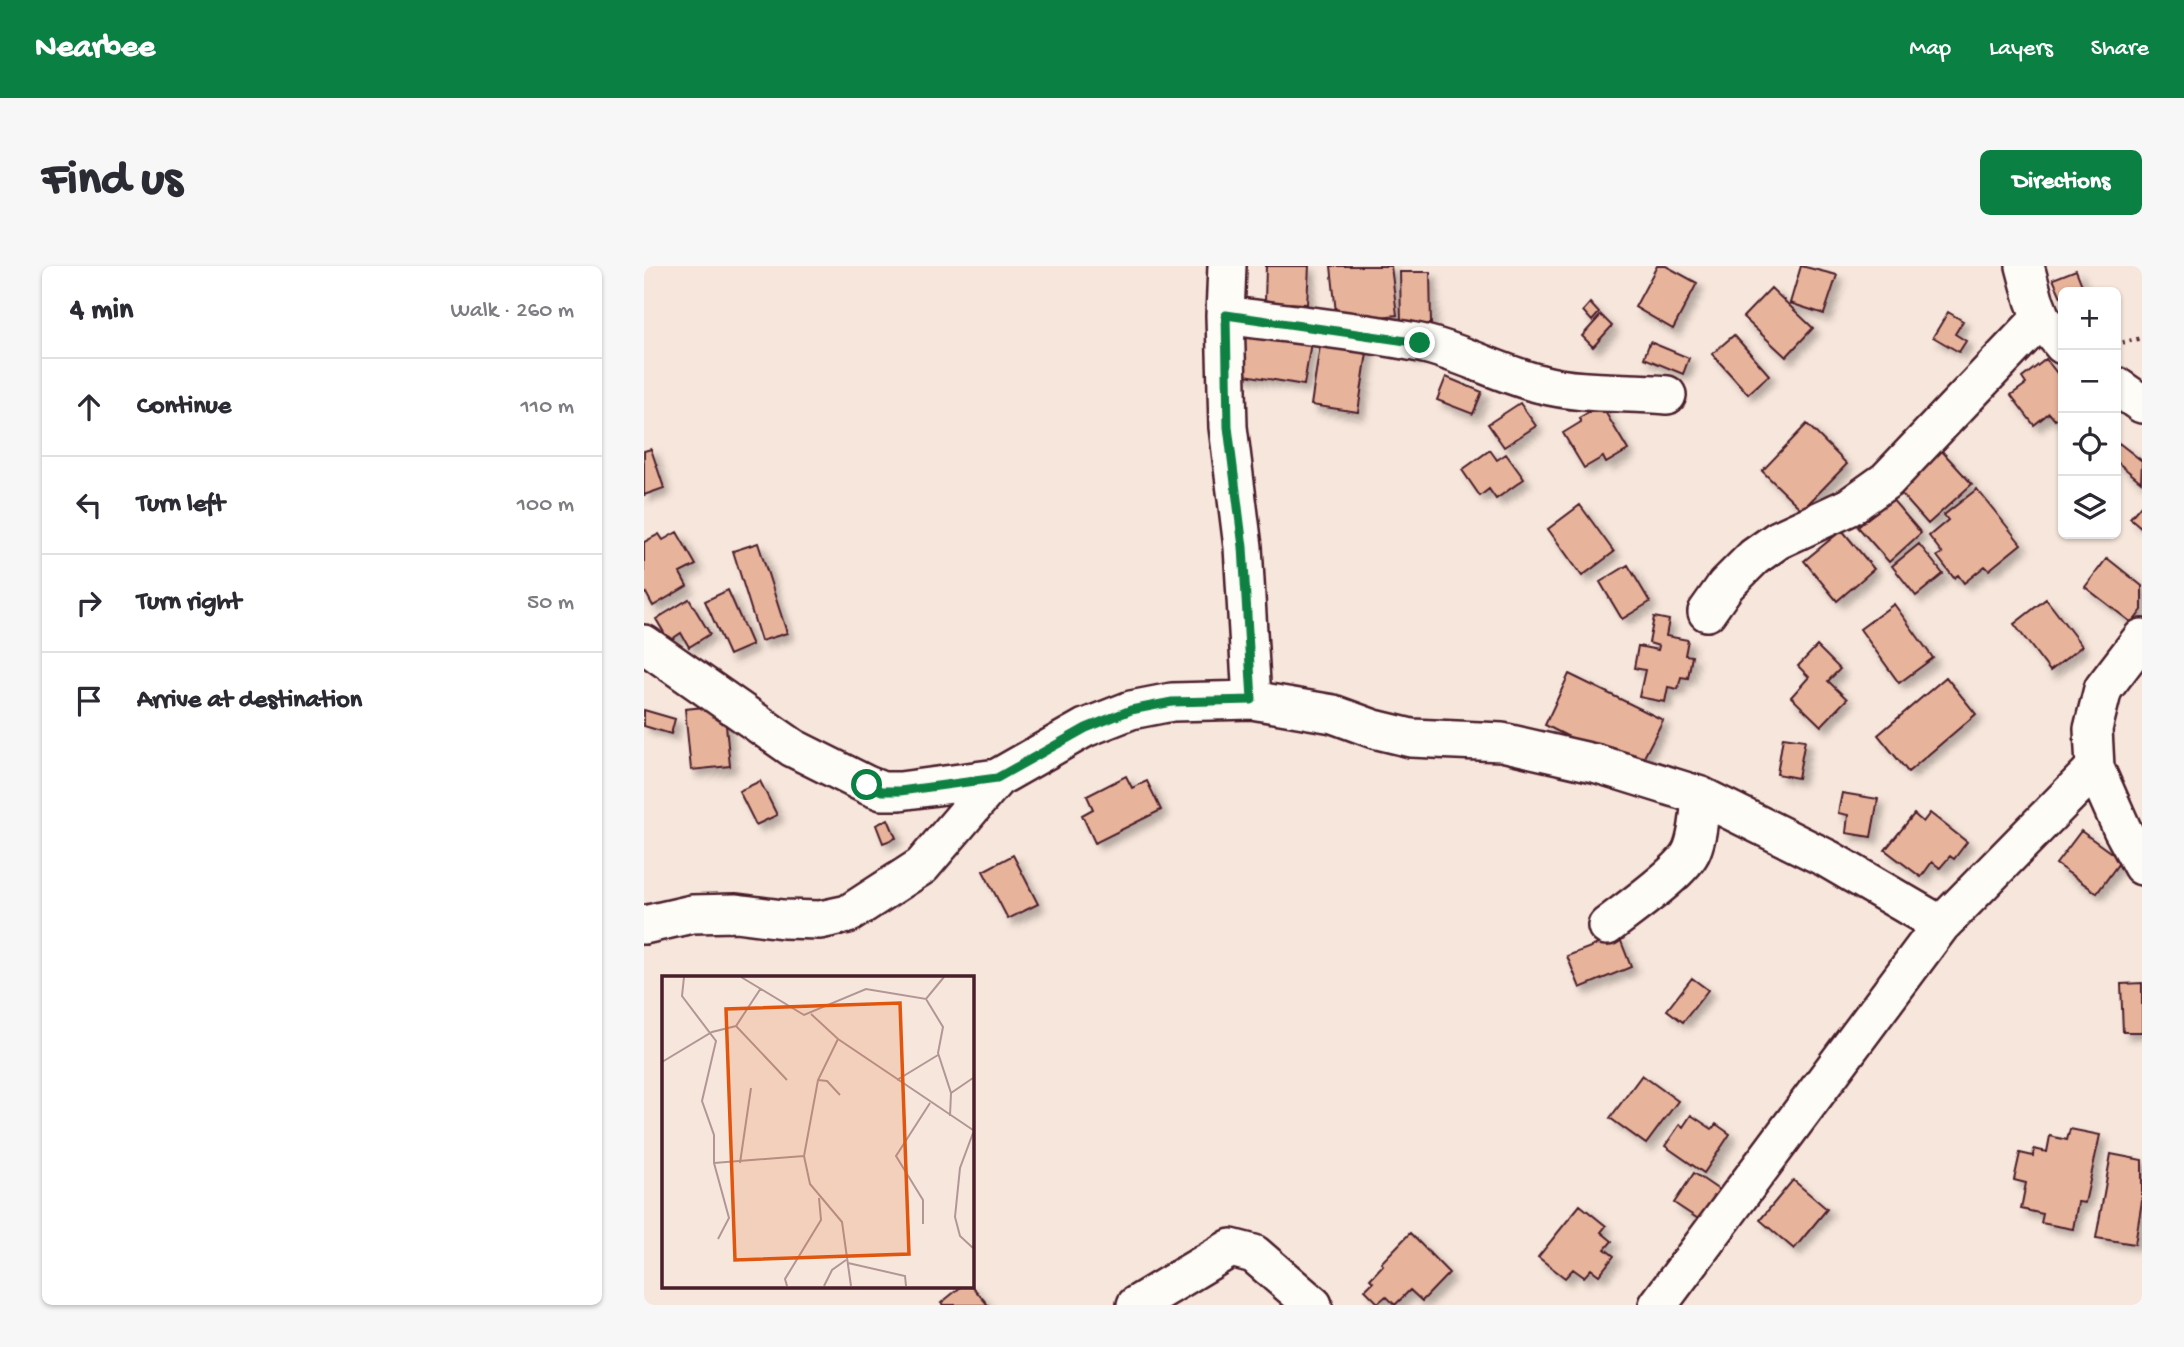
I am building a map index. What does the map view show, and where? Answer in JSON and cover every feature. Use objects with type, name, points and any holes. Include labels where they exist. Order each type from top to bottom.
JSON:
[{"type":"street","points":[[1227,266],[1228,427],[1243,547],[1252,700]]},
{"type":"street","points":[[1707,612],[1726,585],[1754,557],[1777,540],[1849,507],[1887,480],[2052,331],[2034,300],[2025,266]]},
{"type":"street","points":[[1226,315],[1420,343],[1454,352],[1501,372],[1570,390],[1667,395]]},
{"type":"street","points":[[2121,389],[2142,404]]},
{"type":"street","points":[[2142,638],[2102,689],[2093,729],[2095,768],[2142,866]]},
{"type":"street","points":[[644,644],[793,748],[882,791],[997,778]]},
{"type":"street","points":[[644,925],[692,914],[736,913],[820,920],[848,914],[922,866],[997,778],[1086,728],[1131,710],[1172,702],[1252,700],[1333,714],[1374,729],[1411,738],[1502,742],[1598,764],[1701,796],[1828,859],[1941,925]]},
{"type":"street","points":[[1658,1305],[1941,925],[2095,768]]},
{"type":"street","points":[[1607,926],[1680,867],[1691,853],[1697,831],[1701,796]]},
{"type":"street","points":[[1136,1305],[1231,1248],[1254,1254],[1313,1305]]},
{"type":"street","points":[[1685,1268],[1695,1305]]},
{"type":"path","points":[[2121,343],[2142,338]]},
{"type":"building","points":[[1266,266],[1309,266],[1307,304],[1265,302]]},
{"type":"building","points":[[1331,266],[1391,266],[1397,315],[1337,322]]},
{"type":"building","points":[[1657,266],[1666,266],[1697,283],[1673,329],[1635,307]]},
{"type":"building","points":[[1801,266],[1837,275],[1824,314],[1790,303]]},
{"type":"building","points":[[2076,270],[2083,287],[2058,287],[2058,290],[2053,279]]},
{"type":"building","points":[[1400,272],[1430,272],[1431,324],[1401,324]]},
{"type":"building","points":[[1771,288],[1813,328],[1786,357],[1743,317]]},
{"type":"building","points":[[1590,303],[1599,313],[1592,321],[1583,311]]},
{"type":"building","points":[[1948,312],[1963,321],[1955,334],[1966,341],[1959,352],[1933,337]]},
{"type":"building","points":[[1601,315],[1612,326],[1593,347],[1582,336]]},
{"type":"building","points":[[1246,332],[1311,342],[1304,385],[1239,374]]},
{"type":"building","points":[[1734,335],[1769,375],[1748,394],[1712,354]]},
{"type":"building","points":[[1321,339],[1368,346],[1358,412],[1311,405]]},
{"type":"building","points":[[1650,342],[1689,358],[1683,374],[1644,358]]},
{"type":"building","points":[[2046,359],[2058,374],[2058,417],[2055,420],[2049,413],[2034,425],[2011,395],[2026,384],[2022,378]]},
{"type":"building","points":[[1446,377],[1482,392],[1473,414],[1437,400]]},
{"type":"building","points":[[1520,403],[1536,426],[1504,447],[1488,424]]},
{"type":"building","points":[[1601,405],[1628,450],[1606,463],[1603,457],[1584,468],[1563,433],[1581,422],[1579,418]]},
{"type":"building","points":[[1807,424],[1847,464],[1802,510],[1762,471]]},
{"type":"building","points":[[2121,445],[2142,461],[2141,482],[2121,465]]},
{"type":"building","points":[[651,449],[664,488],[644,495],[644,451]]},
{"type":"building","points":[[1490,450],[1497,460],[1506,454],[1524,479],[1496,499],[1489,489],[1480,496],[1462,470]]},
{"type":"building","points":[[1941,450],[1972,484],[1928,524],[1897,489]]},
{"type":"building","points":[[1977,489],[2021,544],[1989,570],[1985,566],[1964,583],[1958,575],[1954,578],[1937,556],[1942,553],[1929,536],[1948,520],[1944,515]]},
{"type":"building","points":[[1891,498],[1921,533],[1889,562],[1858,527]]},
{"type":"building","points":[[2142,504],[2142,528],[2130,518]]},
{"type":"building","points":[[1580,505],[1614,552],[1582,576],[1548,529]]},
{"type":"building","points":[[1842,530],[1874,569],[1837,601],[1804,561]]},
{"type":"building","points":[[677,532],[696,565],[680,573],[687,586],[653,606],[646,593],[644,594],[644,542],[659,534],[663,540]]},
{"type":"building","points":[[758,543],[787,633],[761,641],[733,551]]},
{"type":"building","points":[[1919,544],[1943,574],[1916,596],[1892,566]]},
{"type":"building","points":[[2107,558],[2142,586],[2142,610],[2132,623],[2085,587]]},
{"type":"building","points":[[1628,565],[1650,602],[1622,619],[1600,582]]},
{"type":"building","points":[[728,590],[752,645],[729,655],[705,601]]},
{"type":"building","points":[[689,599],[710,634],[689,647],[681,633],[669,641],[656,619]]},
{"type":"building","points":[[2046,599],[2082,646],[2050,671],[2014,624]]},
{"type":"building","points":[[1894,604],[1933,658],[1899,683],[1860,629]]},
{"type":"building","points":[[1654,617],[1669,620],[1666,636],[1688,640],[1685,655],[1692,656],[1688,678],[1681,677],[1678,689],[1668,687],[1665,702],[1639,697],[1645,670],[1634,668],[1638,646],[1658,650],[1659,646],[1649,643]]},
{"type":"building","points":[[1817,646],[1840,669],[1828,681],[1847,699],[1821,726],[1791,697],[1809,677],[1798,666]]},
{"type":"building","points":[[1569,674],[1663,720],[1637,771],[1545,725]]},
{"type":"building","points":[[1946,677],[1976,714],[1908,772],[1878,735]]},
{"type":"building","points":[[724,705],[730,766],[691,770],[685,709]]},
{"type":"building","points":[[644,710],[675,719],[671,734],[644,726]]},
{"type":"building","points":[[1783,737],[1805,740],[1798,778],[1777,774]]},
{"type":"building","points":[[1126,776],[1132,788],[1147,781],[1161,810],[1095,843],[1082,815],[1093,809],[1087,796]]},
{"type":"building","points":[[760,781],[777,815],[756,825],[739,791]]},
{"type":"building","points":[[1842,793],[1878,799],[1871,837],[1846,833],[1848,815],[1838,813]]},
{"type":"building","points":[[1930,813],[1967,842],[1954,859],[1950,856],[1940,868],[1932,862],[1921,877],[1885,850],[1914,814],[1923,822]]},
{"type":"building","points":[[888,819],[896,838],[883,843],[876,825]]},
{"type":"building","points":[[2081,831],[2121,860],[2097,893],[2056,864]]},
{"type":"building","points":[[1013,855],[1038,904],[1008,919],[983,871]]},
{"type":"building","points":[[1619,936],[1631,967],[1580,988],[1567,956]]},
{"type":"building","points":[[1692,978],[1708,990],[1683,1022],[1667,1010]]},
{"type":"building","points":[[2142,983],[2142,1032],[2123,1032],[2121,984]]},
{"type":"building","points":[[1642,1075],[1678,1101],[1646,1144],[1610,1118]]},
{"type":"building","points":[[1691,1115],[1712,1129],[1716,1124],[1730,1134],[1704,1173],[1665,1146],[1680,1124],[1683,1127]]},
{"type":"building","points":[[2070,1129],[2100,1135],[2085,1203],[2078,1202],[2073,1229],[2041,1223],[2043,1214],[2021,1209],[2026,1183],[2014,1180],[2020,1153],[2033,1156],[2034,1149],[2047,1152],[2050,1136],[2067,1140]]},
{"type":"building","points":[[2111,1154],[2142,1160],[2142,1201],[2135,1244],[2096,1238]]},
{"type":"building","points":[[1694,1173],[1719,1190],[1700,1220],[1674,1203]]},
{"type":"building","points":[[1793,1180],[1827,1209],[1794,1249],[1760,1220]]},
{"type":"building","points":[[1580,1205],[1606,1226],[1601,1232],[1612,1241],[1605,1249],[1614,1256],[1599,1275],[1591,1269],[1584,1277],[1573,1269],[1565,1278],[1538,1257]]},
{"type":"building","points":[[1410,1233],[1449,1273],[1422,1301],[1410,1290],[1395,1305],[1386,1296],[1378,1303],[1365,1290],[1373,1282],[1370,1279],[1383,1265],[1381,1263]]},
{"type":"building","points":[[961,1287],[973,1287],[988,1305],[943,1305],[941,1303]]},
{"type":"route","points":[[867,785],[882,791],[900,791],[997,778],[1086,728],[1131,710],[1172,702],[1252,700],[1243,547],[1228,427],[1226,315],[1420,343]]}]
